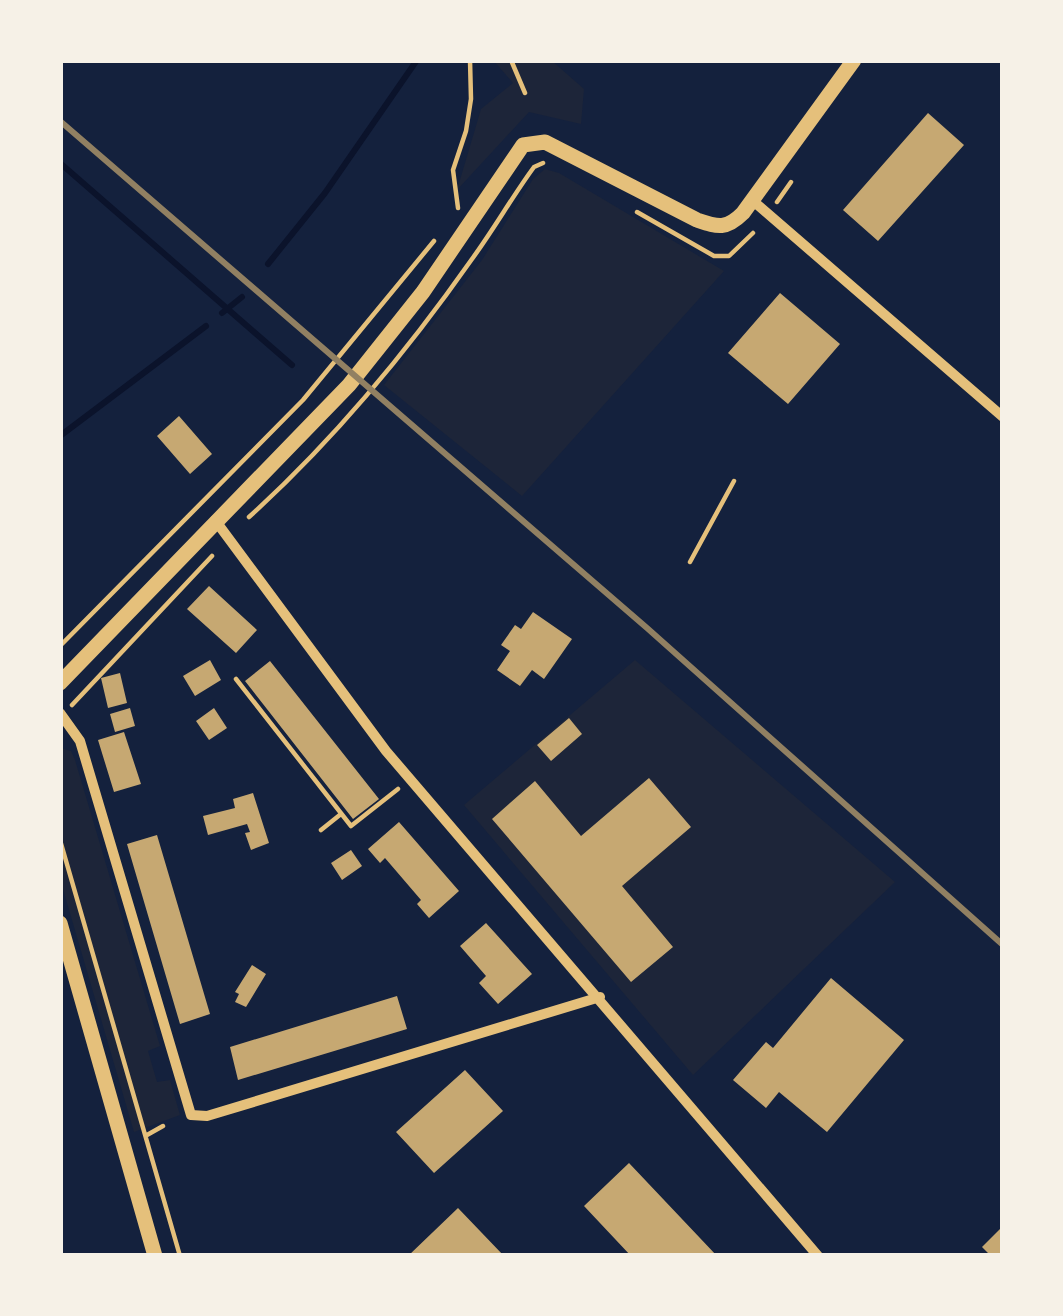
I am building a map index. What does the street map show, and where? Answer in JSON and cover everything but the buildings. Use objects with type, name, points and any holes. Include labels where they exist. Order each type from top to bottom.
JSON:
[{"type":"main road","points":[[60,682],[349,386],[423,292],[523,145],[545,142],[718,228],[733,222],[752,200],[854,60]]},
{"type":"main road","points":[[60,923],[155,1256]]},
{"type":"street","points":[[752,200],[1003,417]]},
{"type":"street","points":[[214,520],[358,716],[818,1256]]},
{"type":"street","points":[[61,714],[80,741],[191,1115],[207,1117],[600,997]]},
{"type":"lane","points":[[690,562],[734,481]]},
{"type":"path","points":[[452,217],[458,209],[453,170],[471,99],[470,60]]},
{"type":"path","points":[[511,60],[525,93]]},
{"type":"path","points":[[249,517],[331,438],[380,381],[476,255],[534,167],[554,164]]},
{"type":"path","points":[[638,212],[714,256],[729,256],[754,233]]},
{"type":"path","points":[[60,646],[303,400],[436,237]]},
{"type":"path","points":[[61,714],[216,551]]},
{"type":"path","points":[[236,679],[350,826],[398,789]]},
{"type":"path","points":[[321,830],[341,814]]},
{"type":"path","points":[[60,840],[180,1256]]},
{"type":"path","points":[[146,1136],[164,1126]]},
{"type":"shaded area","points":[[493,60],[551,60],[584,89],[581,124],[529,112],[457,190],[481,109],[513,83]]},
{"type":"shaded area","points":[[545,169],[724,271],[522,496],[384,385],[482,260],[533,179]]},
{"type":"shaded area","points":[[635,660],[895,882],[693,1075],[464,805]]},
{"type":"shaded area","points":[[60,748],[71,751],[75,760],[160,1046],[148,1051],[157,1082],[170,1080],[180,1115],[134,1132],[60,879]]},
{"type":"waterway","points":[[268,264],[325,193],[417,60]]},
{"type":"waterway","points":[[60,163],[292,365]]},
{"type":"waterway","points":[[222,313],[242,297]]},
{"type":"waterway","points":[[60,436],[206,326]]},
{"type":"railway","points":[[60,121],[647,628],[1003,945]]}]
